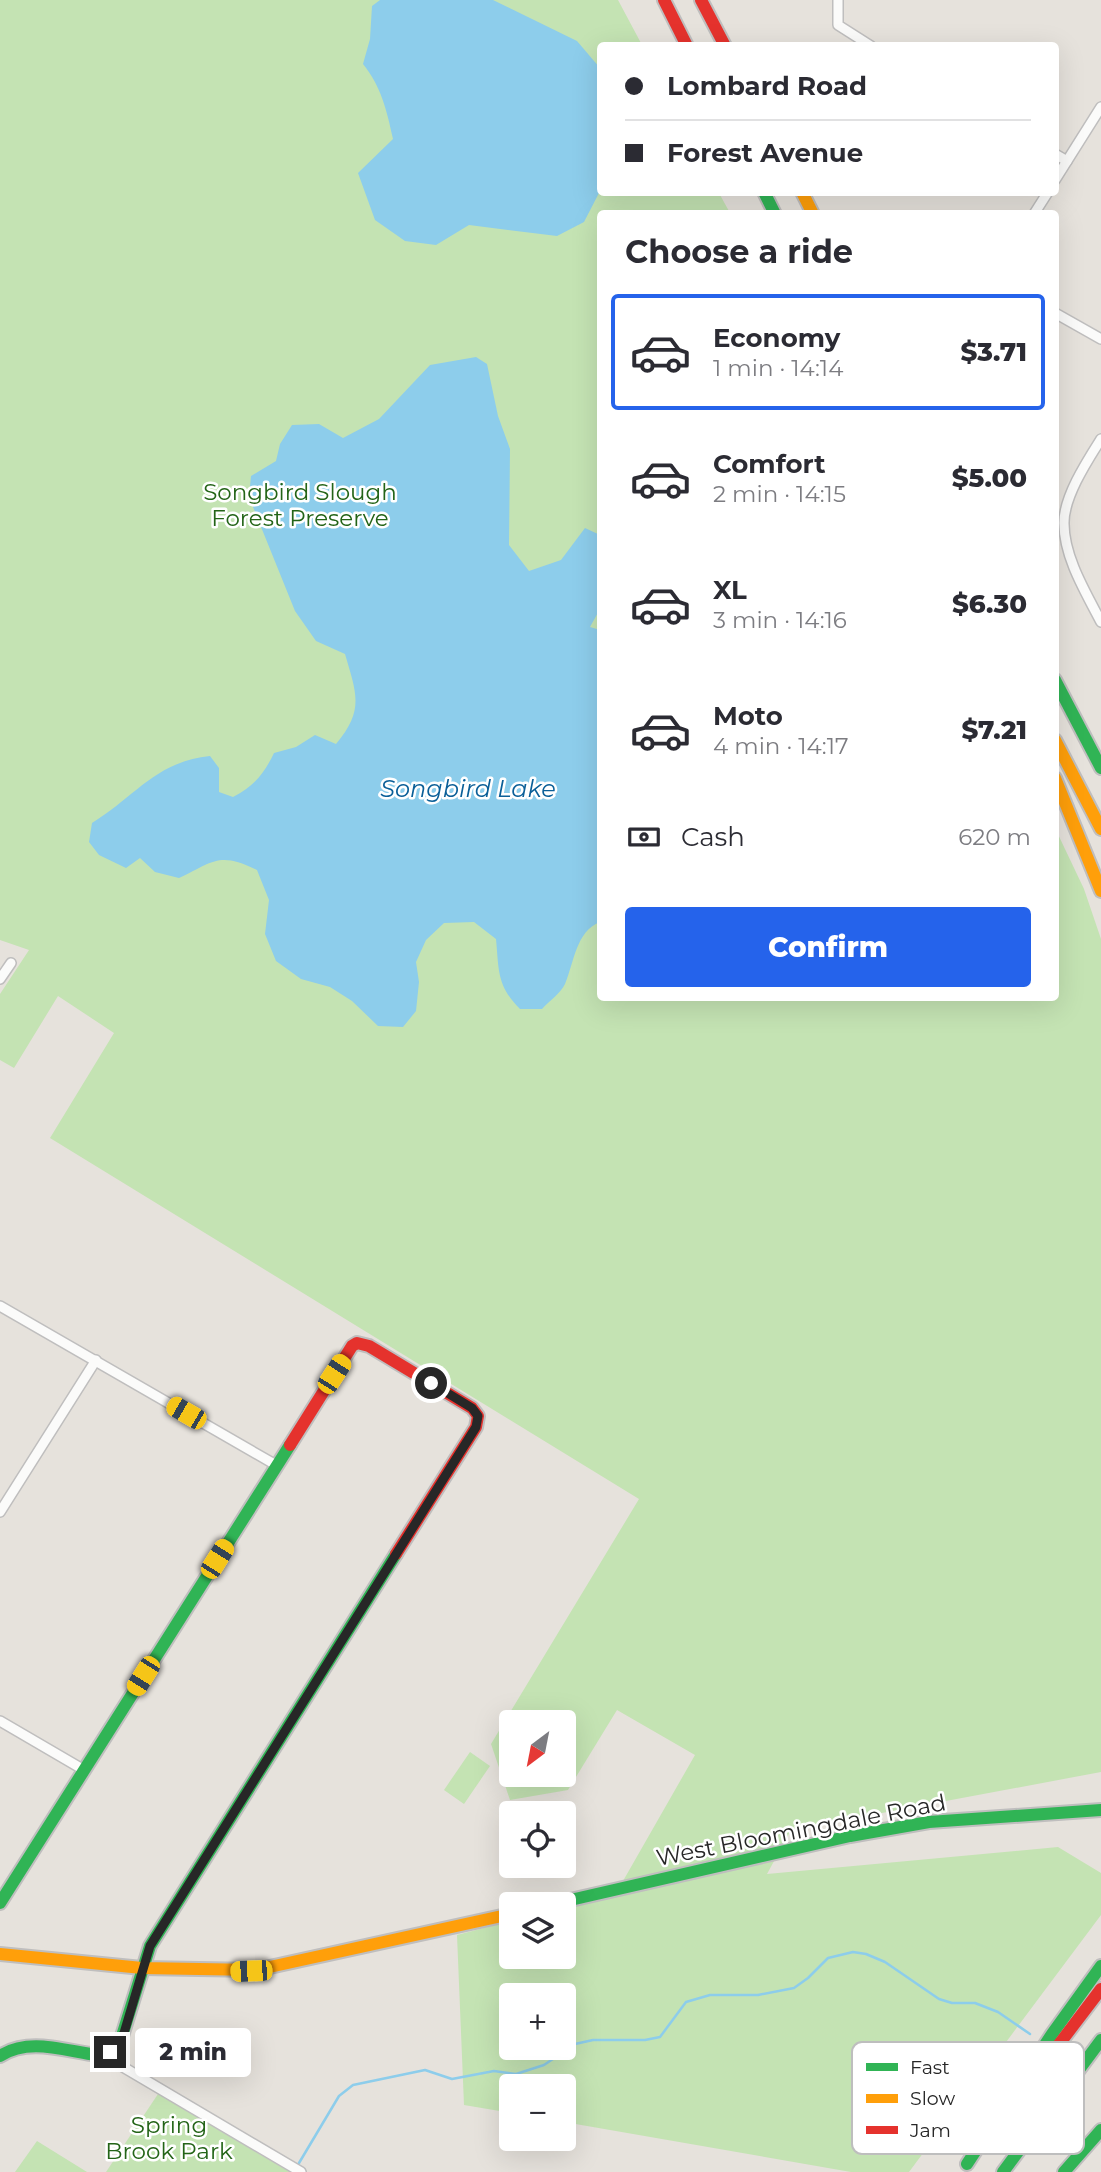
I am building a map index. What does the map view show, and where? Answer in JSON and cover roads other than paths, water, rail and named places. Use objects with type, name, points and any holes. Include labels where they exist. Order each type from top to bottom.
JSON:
[{"type":"main road","points":[[664,0],[685,42]]},
{"type":"main road","points":[[701,0],[723,42]]},
{"type":"main road","points":[[1059,675],[1101,746]]},
{"type":"main road","points":[[1059,689],[1101,768]]},
{"type":"main road","points":[[1059,748],[1101,829]]},
{"type":"main road","points":[[1059,788],[1101,891]]},
{"type":"main road","points":[[0,1903],[349,1351],[358,1343],[369,1346],[472,1408],[478,1416],[478,1422],[150,1946],[124,2033],[110,2052],[101,2056],[21,2045],[8,2049],[0,2056]]},
{"type":"main road","name":"West Bloomingdale Road","points":[[576,1899],[850,1836],[929,1822],[1101,1810]]},
{"type":"main road","points":[[0,1954],[142,1968],[260,1970],[499,1916]]},
{"type":"main road","points":[[1047,2042],[1101,1966]]},
{"type":"main road","points":[[1060,2042],[1101,1989]]},
{"type":"main road","points":[[1084,2063],[1101,2040]]},
{"type":"main road","points":[[1084,2149],[1101,2130]]},
{"type":"main road","points":[[964,2168],[975,2154]]},
{"type":"main road","points":[[1003,2172],[1016,2154]]},
{"type":"main road","points":[[1064,2172],[1080,2154]]},
{"type":"street","points":[[838,0],[838,25],[865,42]]},
{"type":"street","points":[[1059,174],[1101,107]]},
{"type":"street","points":[[1059,157],[1067,162]]},
{"type":"street","points":[[1059,315],[1101,340]]},
{"type":"street","points":[[1101,439],[1077,477],[1063,523],[1076,574],[1101,622]]},
{"type":"street","points":[[0,979],[10,963]]},
{"type":"street","points":[[0,1306],[276,1465]]},
{"type":"street","points":[[0,1512],[96,1360]]},
{"type":"street","points":[[0,1721],[84,1770]]},
{"type":"street","points":[[110,2052],[118,2064],[301,2172]]},
{"type":"water","points":[[380,0],[493,0],[577,41],[597,64],[597,196],[584,222],[557,236],[469,225],[436,245],[405,241],[375,220],[358,173],[393,139],[379,90],[363,64],[370,39],[372,6]]},
{"type":"water","name":"Songbird Lake","points":[[476,357],[487,364],[498,416],[510,449],[509,545],[529,571],[561,560],[585,528],[597,534],[597,614],[590,627],[597,629],[597,924],[581,940],[568,976],[558,994],[542,1009],[520,1009],[507,993],[500,977],[496,939],[474,922],[444,923],[426,940],[416,962],[419,982],[416,1011],[403,1027],[378,1026],[352,1001],[330,987],[301,979],[276,961],[265,934],[269,900],[257,870],[225,860],[209,863],[179,878],[155,872],[140,858],[126,868],[99,855],[89,842],[92,823],[147,782],[175,765],[210,756],[219,768],[219,792],[233,797],[258,779],[274,753],[296,747],[315,735],[336,744],[345,732],[356,702],[345,654],[316,641],[295,611],[249,497],[251,476],[276,461],[280,444],[292,425],[319,424],[343,438],[379,419],[430,365]]},
{"type":"waterway","points":[[299,2163],[339,2096],[353,2085],[425,2070],[452,2079],[494,2071],[516,2074],[544,2065],[575,2044],[593,2040],[645,2040],[660,2037],[686,2002],[710,1995],[758,1995],[794,1988],[828,1958],[853,1952],[885,1962],[939,1999],[952,2003],[975,2003],[998,2012],[1030,2034]]},
{"type":"park label","name":"Songbird Slough Forest Preserve","points":[[300,505]]},
{"type":"park label","name":"Spring Brook Park","points":[[169,2138]]}]
